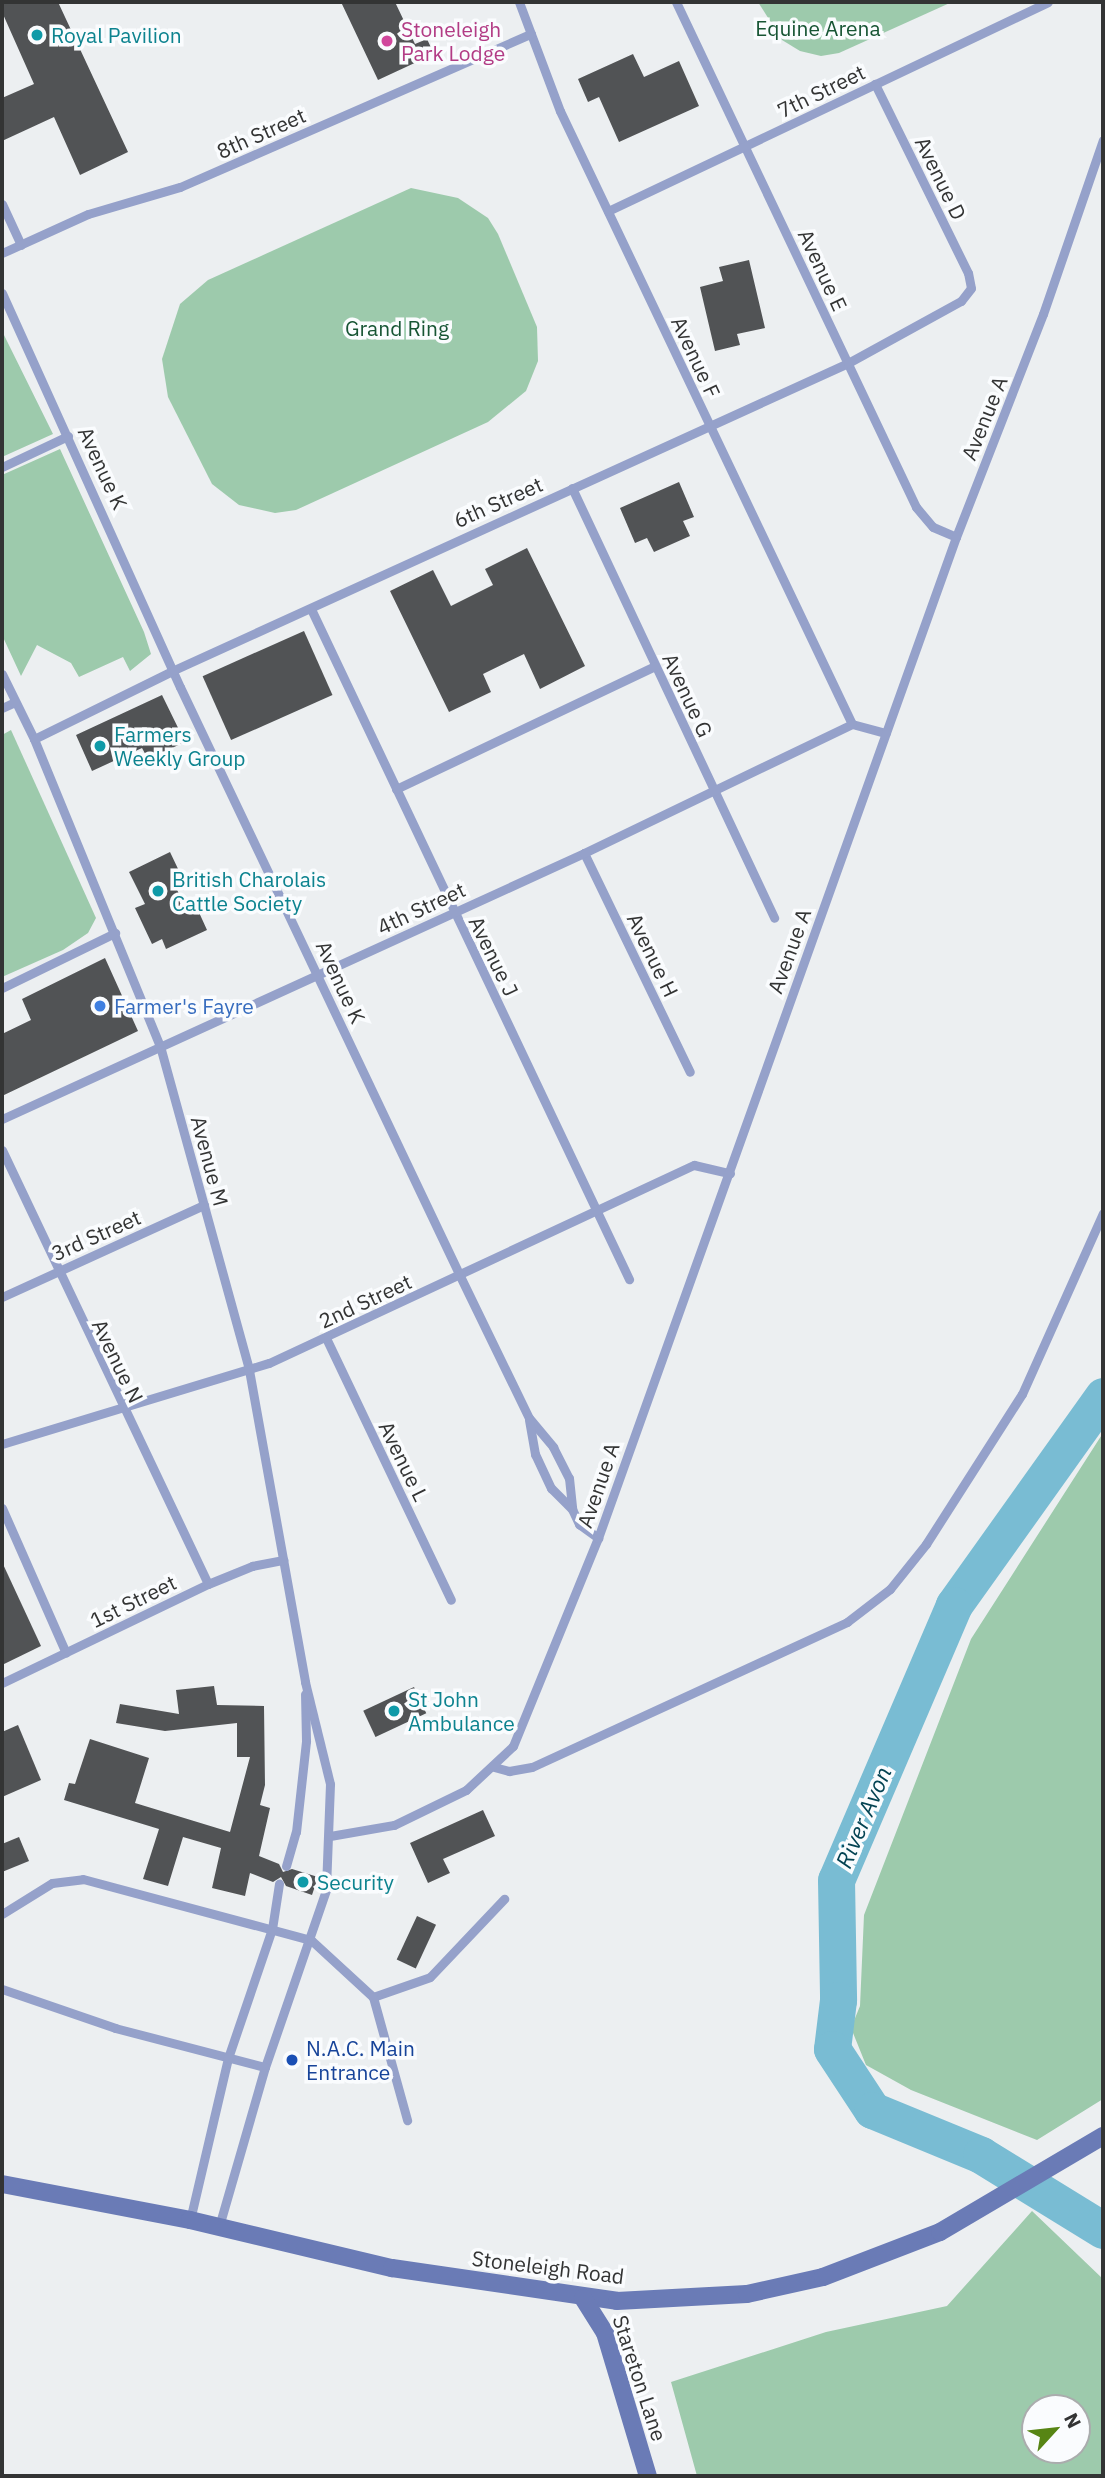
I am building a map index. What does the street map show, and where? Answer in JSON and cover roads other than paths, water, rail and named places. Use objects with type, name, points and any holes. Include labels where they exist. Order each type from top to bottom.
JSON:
[{"type":"main road","name":"Stoneleigh Road","points":[[2,2184],[219,2226],[392,2268],[583,2298],[747,2294],[823,2277],[940,2232],[1103,2136]]},
{"type":"main road","name":"Stareton Lane","points":[[583,2298],[605,2333],[648,2476]]},
{"type":"lane","name":"Avenue E","points":[[676,2],[916,507],[933,527],[956,537]]},
{"type":"lane","name":"7th Street","points":[[608,211],[1048,2]]},
{"type":"lane","name":"Avenue F","points":[[522,3],[560,111],[852,723]]},
{"type":"lane","name":"8th Street","points":[[2,253],[88,214],[180,187],[531,33]]},
{"type":"lane","name":"Avenue D","points":[[875,84],[968,273],[971,288]]},
{"type":"lane","name":"Avenue A","points":[[330,1836],[394,1825],[466,1790],[494,1767],[513,1746],[598,1538],[956,537],[1043,314],[1103,140]]},
{"type":"lane","points":[[2,204],[21,244]]},
{"type":"lane","name":"6th Street","points":[[34,739],[174,670],[848,363],[961,301],[971,288]]},
{"type":"lane","name":"Avenue K","points":[[2,293],[174,670],[460,1276],[529,1418],[553,1447],[569,1478],[572,1509]]},
{"type":"lane","points":[[2,467],[68,436]]},
{"type":"lane","name":"Avenue G","points":[[572,488],[774,918]]},
{"type":"lane","name":"Avenue J","points":[[311,609],[629,1279]]},
{"type":"lane","points":[[396,789],[655,666]]},
{"type":"lane","name":"Avenue M","points":[[2,674],[34,739],[160,1046],[249,1370],[305,1682]]},
{"type":"lane","points":[[2,708],[15,702]]},
{"type":"lane","points":[[852,723],[886,733]]},
{"type":"lane","name":"4th Street","points":[[2,1119],[584,853],[852,723]]},
{"type":"lane","name":"Avenue H","points":[[584,853],[690,1072]]},
{"type":"lane","points":[[2,988],[115,933]]},
{"type":"lane","name":"Avenue N","points":[[2,1150],[56,1272],[208,1584]]},
{"type":"lane","name":"2nd Street","points":[[2,1444],[249,1370],[326,1338],[694,1165],[730,1173]]},
{"type":"lane","name":"3rd Street","points":[[2,1297],[204,1205]]},
{"type":"lane","points":[[494,1767],[509,1771],[532,1767],[847,1622],[890,1589],[933,1532],[996,1439],[1046,1347],[1103,1213]]},
{"type":"lane","name":"Avenue L","points":[[326,1338],[452,1600]]},
{"type":"lane","name":"Avenue K","points":[[529,1418],[535,1454],[551,1488],[572,1509],[587,1533],[598,1538]]},
{"type":"lane","points":[[2,1508],[66,1653]]},
{"type":"lane","name":"1st Street","points":[[2,1683],[208,1584],[252,1566],[283,1560]]},
{"type":"lane","points":[[219,2226],[265,2067],[311,1940],[326,1890],[330,1784],[305,1682]]},
{"type":"lane","points":[[286,1866],[296,1832],[306,1741],[305,1682]]},
{"type":"lane","points":[[2,1914],[52,1883],[83,1879],[311,1940],[373,1997],[407,2120]]},
{"type":"lane","points":[[190,2220],[228,2057],[272,1929],[279,1884]]},
{"type":"lane","points":[[373,1997],[430,1977],[504,1899]]},
{"type":"lane","points":[[2,1989],[115,2028],[265,2067]]},
{"type":"waterway","name":"River Avon","points":[[1103,1396],[954,1605],[836,1880],[838,2000],[832,2049],[872,2110],[981,2155],[1103,2230]]},
{"type":"place","name":"Royal Pavilion","points":[[37,35]]},
{"type":"place","name":"Stoneleigh Park Lodge","points":[[387,41]]},
{"type":"place","name":"Farmers Weekly Group","points":[[100,746]]},
{"type":"place","name":"British Charolais Cattle Society","points":[[158,891]]},
{"type":"place","name":"Farmer's Fayre","points":[[100,1006]]},
{"type":"place","name":"St John Ambulance","points":[[394,1711]]},
{"type":"place","name":"Security","points":[[303,1882]]},
{"type":"place","name":"N.A.C. Main Entrance","points":[[292,2060]]},
{"type":"park label","name":"Equine Arena","points":[[818,28]]},
{"type":"park label","name":"Grand Ring","points":[[397,328]]}]
